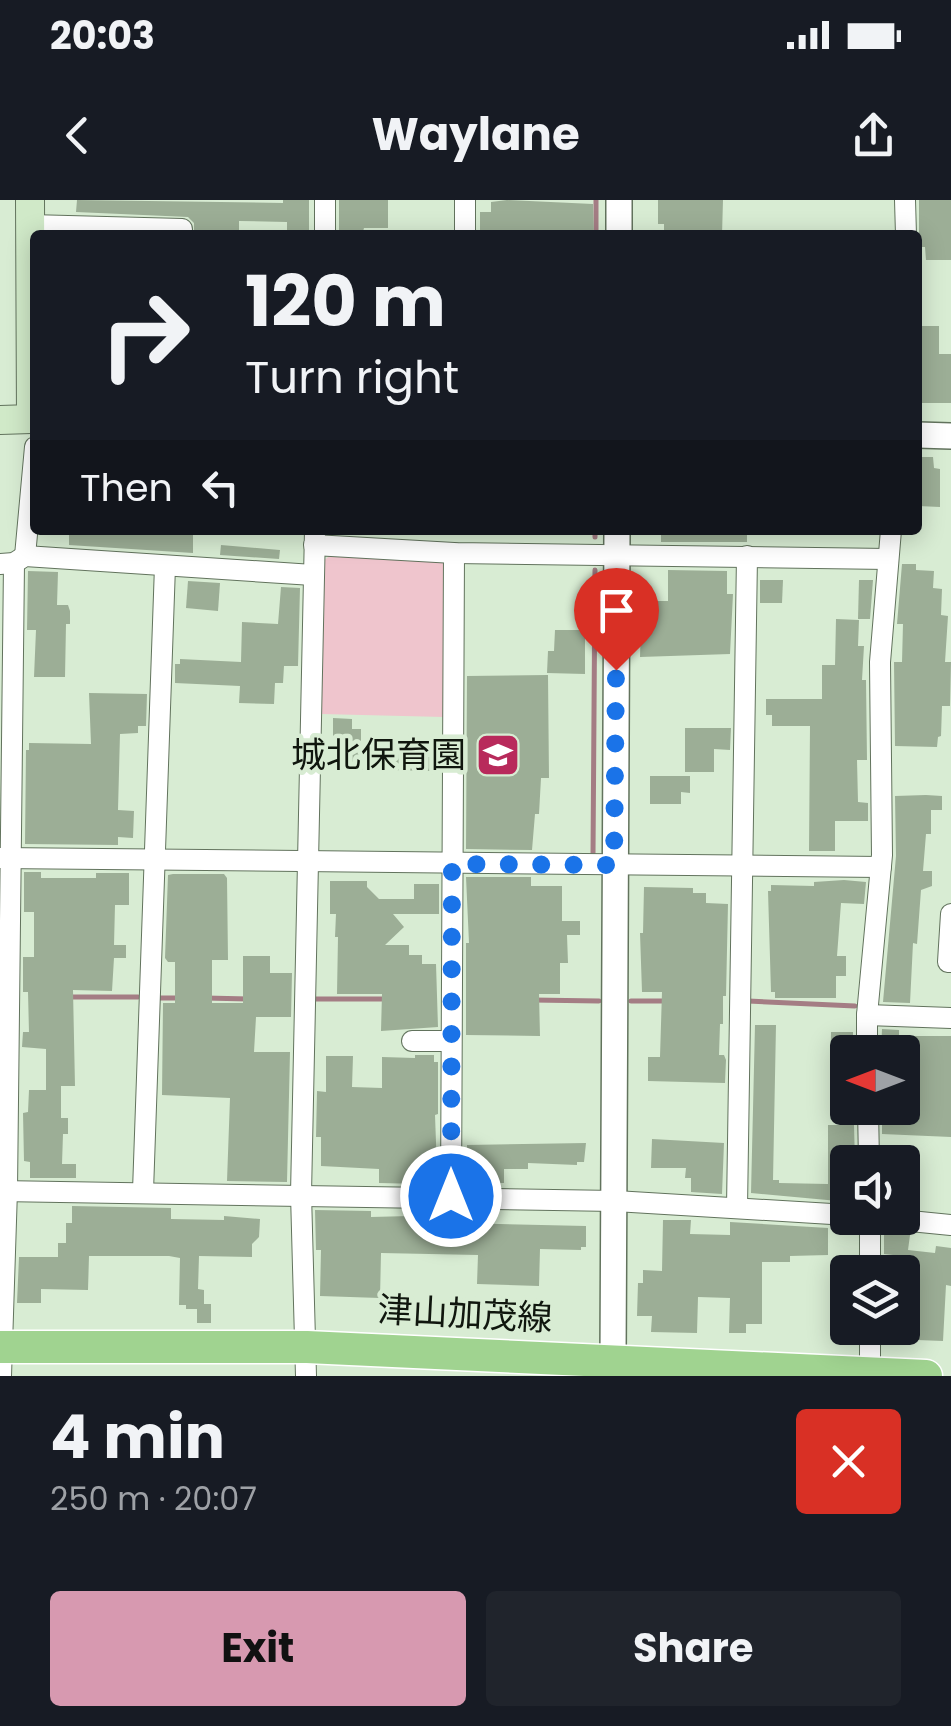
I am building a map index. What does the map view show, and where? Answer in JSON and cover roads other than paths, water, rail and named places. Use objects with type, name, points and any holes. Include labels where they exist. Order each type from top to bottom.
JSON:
[{"type":"main road","points":[[0,420],[30,430]]},
{"type":"main road","name":"津山加茂線","points":[[1,1356],[604,1366],[926,1376]]},
{"type":"street","points":[[325,200],[325,230]]},
{"type":"street","points":[[465,200],[465,230]]},
{"type":"street","points":[[619,200],[619,230]]},
{"type":"street","points":[[905,200],[906,230]]},
{"type":"street","points":[[30,212],[182,229]]},
{"type":"street","points":[[922,436],[951,436]]},
{"type":"street","points":[[1,1356],[6,712],[13,561],[30,456]]},
{"type":"street","points":[[867,1035],[881,867],[880,662],[891,535]]},
{"type":"street","points":[[306,1362],[301,1194],[315,538],[454,552],[617,542],[747,556],[888,559]]},
{"type":"street","points":[[604,1366],[614,1200],[617,542]]},
{"type":"street","points":[[451,1196],[454,552]]},
{"type":"street","points":[[737,1208],[747,556]]},
{"type":"street","points":[[13,561],[313,575]]},
{"type":"street","points":[[143,1190],[166,566]]},
{"type":"street","points":[[5,858],[881,867]]},
{"type":"street","points":[[951,914],[951,962]]},
{"type":"street","points":[[867,1015],[951,1018]]},
{"type":"street","points":[[412,1041],[452,1041]]},
{"type":"street","points":[[3,1190],[614,1200],[830,1214]]},
{"type":"street","points":[[920,1222],[951,1225]]},
{"type":"street","points":[[870,1345],[870,1375]]},
{"type":"waterway","points":[[596,200],[596,230]]},
{"type":"waterway","points":[[593,856],[595,570]]},
{"type":"waterway","points":[[69,997],[138,997]]},
{"type":"waterway","points":[[157,998],[179,998]]},
{"type":"waterway","points":[[205,998],[249,999]]},
{"type":"waterway","points":[[314,999],[386,999]]},
{"type":"waterway","points":[[533,1000],[599,1001]]},
{"type":"waterway","points":[[631,1001],[668,1001]]},
{"type":"waterway","points":[[748,1001],[855,1006]]},
{"type":"place","name":"城北保育園","points":[[498,755]]}]
